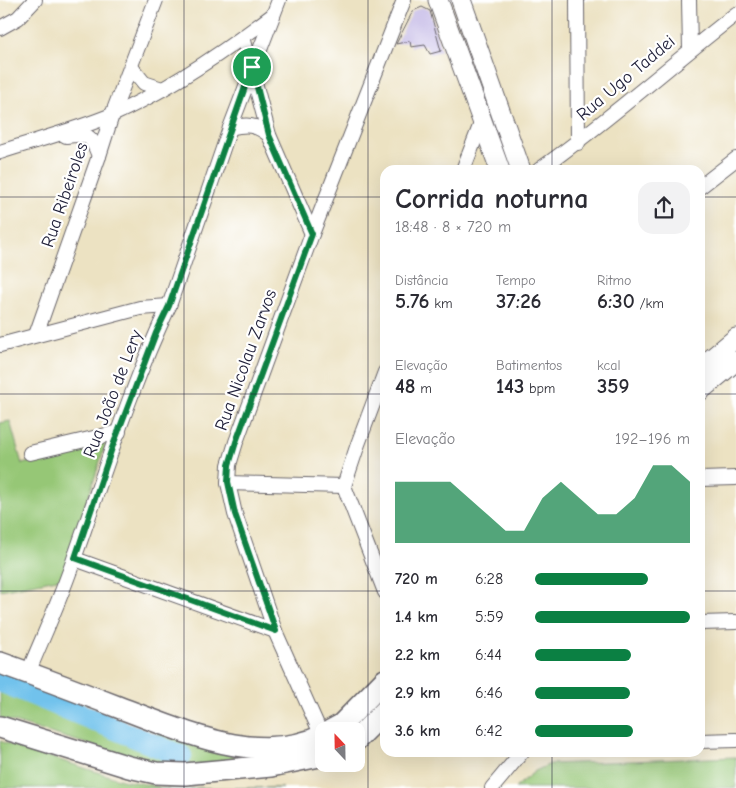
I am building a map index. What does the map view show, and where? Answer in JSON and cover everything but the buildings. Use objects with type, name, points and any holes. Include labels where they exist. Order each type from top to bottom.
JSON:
[{"type":"main road","points":[[461,0],[519,165]]},
{"type":"main road","points":[[436,3],[498,165]]},
{"type":"main road","points":[[705,364],[736,338]]},
{"type":"main road","points":[[705,387],[736,361]]},
{"type":"main road","points":[[0,663],[185,732],[219,742],[277,747],[315,741]]},
{"type":"main road","points":[[344,722],[380,685]]},
{"type":"main road","points":[[365,731],[380,716]]},
{"type":"main road","points":[[0,727],[129,767],[156,773],[185,774],[271,766],[315,744]]},
{"type":"street","points":[[0,28],[18,18],[35,0]]},
{"type":"street","name":"Rua Ribeiroles","points":[[36,334],[112,114],[156,0]]},
{"type":"street","name":"Rua João de Lery","points":[[28,673],[75,558],[119,432],[156,333],[169,306],[230,128],[279,0]]},
{"type":"street","points":[[577,0],[578,143]]},
{"type":"street","points":[[689,0],[690,50]]},
{"type":"street","name":"Rua Nicolau Zarvos","points":[[317,722],[276,631],[235,514],[228,482],[229,465],[312,234],[406,1]]},
{"type":"street","points":[[0,152],[112,114],[162,89],[243,37],[274,14]]},
{"type":"street","name":"Rua Ugo Taddei","points":[[546,165],[578,143],[736,14]]},
{"type":"street","points":[[243,37],[269,135],[312,234]]},
{"type":"street","points":[[131,67],[144,83],[162,89]]},
{"type":"street","points":[[465,165],[482,121]]},
{"type":"street","points":[[230,128],[248,124],[261,128],[269,135]]},
{"type":"street","points":[[48,137],[84,134],[94,142],[99,156]]},
{"type":"street","points":[[705,183],[736,159]]},
{"type":"street","points":[[0,345],[140,308],[169,306]]},
{"type":"street","points":[[140,308],[152,320],[156,333]]},
{"type":"street","points":[[380,385],[344,486],[380,579]]},
{"type":"street","points":[[30,453],[119,432]]},
{"type":"street","points":[[705,479],[736,478]]},
{"type":"street","points":[[228,482],[344,486]]},
{"type":"street","points":[[75,558],[276,631]]},
{"type":"street","points":[[705,623],[736,622]]},
{"type":"street","points":[[705,741],[736,740]]},
{"type":"street","points":[[492,788],[518,757]]},
{"type":"green space","points":[[10,421],[22,464],[106,443],[62,578],[0,590],[0,423]]},
{"type":"green space","points":[[0,687],[177,762],[185,748],[159,738],[158,733],[254,762],[188,765],[147,762],[0,718]]},
{"type":"green space","points":[[0,741],[122,780],[168,788],[0,788]]},
{"type":"green space","points":[[736,757],[736,788],[515,788],[535,771],[550,764]]},
{"type":"waterway","points":[[0,681],[181,756]]},
{"type":"route","points":[[252,67],[269,135],[312,234],[229,465],[228,482],[235,514],[276,631],[75,558],[112,448],[156,333],[169,306],[252,67]]}]
